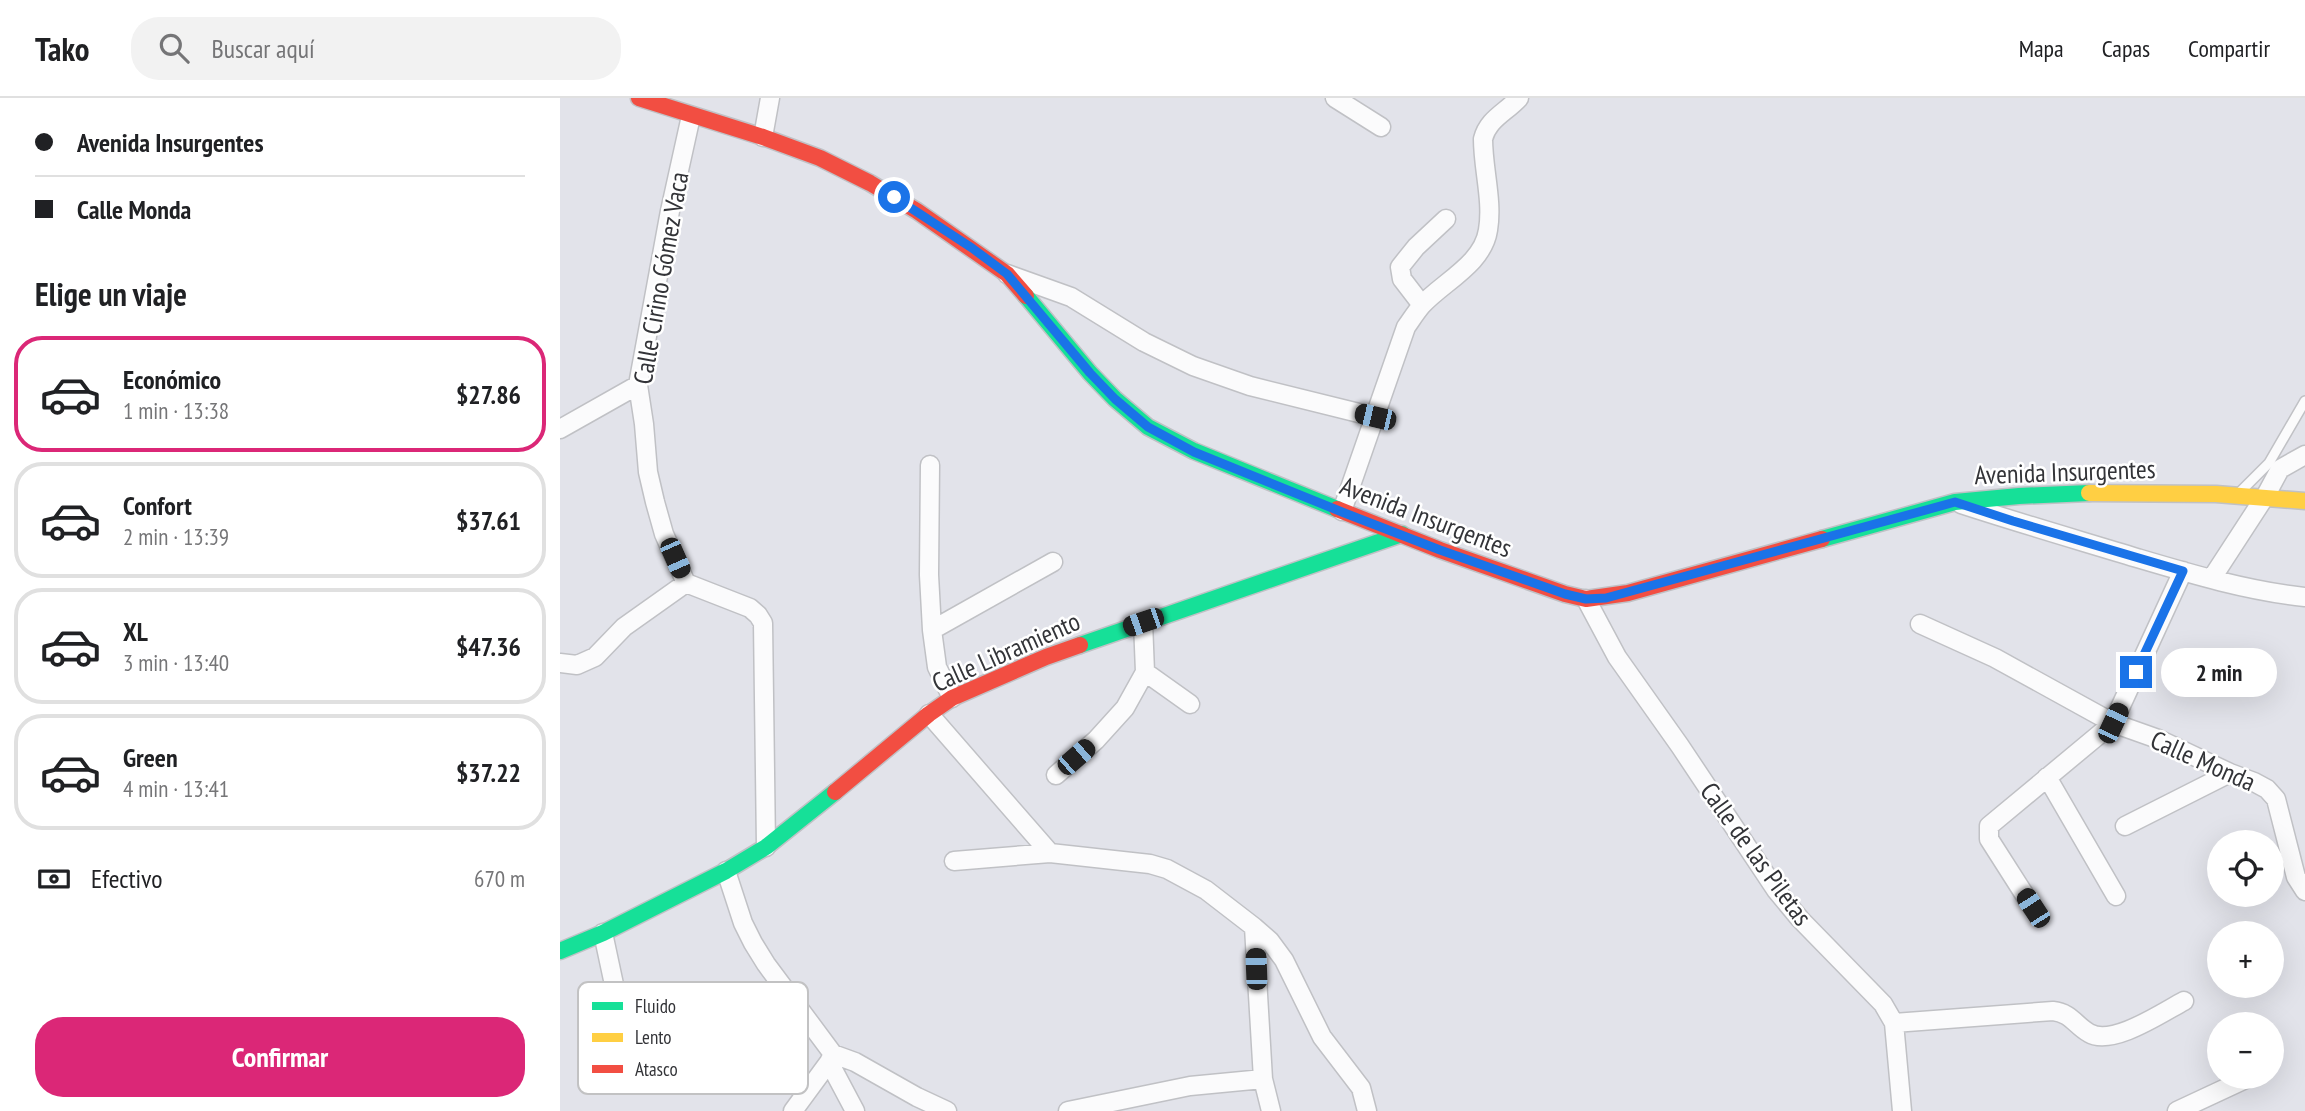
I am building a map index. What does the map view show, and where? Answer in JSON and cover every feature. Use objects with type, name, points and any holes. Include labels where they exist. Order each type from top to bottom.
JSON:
[{"type":"main road","name":"Avenida Insurgentes","points":[[639,98],[820,158],[870,183],[928,219],[1007,274],[1115,399],[1148,427],[1194,452],[1342,512],[1536,585],[1586,599],[1628,593],[1955,502],[2042,494],[2237,494],[2305,501]]},
{"type":"main road","name":"Calle Libramiento","points":[[560,951],[603,933],[726,871],[765,847],[952,698],[1046,657],[1402,534]]},
{"type":"street","points":[[763,137],[770,98]]},
{"type":"street","points":[[1335,98],[1381,127]]},
{"type":"street","points":[[1342,512],[1406,327],[1422,305],[1471,262],[1487,239],[1489,215],[1483,139],[1486,128],[1519,98]]},
{"type":"street","name":"Calle Cirino Gómez Vaca","points":[[686,583],[664,534],[655,502],[648,472],[645,424],[638,385],[670,211],[691,116]]},
{"type":"street","points":[[1422,305],[1402,279],[1400,267],[1416,247],[1446,219]]},
{"type":"street","points":[[1007,274],[1071,297],[1143,342],[1193,366],[1250,386],[1375,417]]},
{"type":"street","points":[[560,429],[638,385]]},
{"type":"street","points":[[2212,578],[2280,469],[2305,455]]},
{"type":"street","points":[[930,465],[929,575],[932,630],[937,667],[952,698]]},
{"type":"street","points":[[1955,502],[2183,571],[2305,597]]},
{"type":"street","points":[[932,630],[1053,562]]},
{"type":"street","points":[[2033,908],[1989,839],[1987,830],[1992,822],[2113,723],[2183,571]]},
{"type":"street","points":[[560,663],[577,665],[595,657],[624,627],[686,583],[750,608],[758,615],[763,624],[765,847]]},
{"type":"street","name":"Calle de las Piletas","points":[[1586,599],[1617,657],[1776,890],[1800,919],[1882,1004],[1894,1023]]},
{"type":"street","points":[[1056,775],[1113,723],[1125,708],[1145,672],[1143,622]]},
{"type":"street","name":"Calle Monda","points":[[1920,624],[2035,678],[2113,723],[2158,739],[2267,789],[2276,799],[2296,877],[2305,891]]},
{"type":"street","points":[[1145,672],[1190,704]]},
{"type":"street","points":[[929,714],[1050,853]]},
{"type":"street","points":[[2125,825],[2230,773]]},
{"type":"street","points":[[2047,777],[2116,897]]},
{"type":"street","points":[[954,860],[1050,853],[1150,864],[1167,869],[1206,890],[1270,941],[1284,960],[1322,1037],[1361,1088],[1367,1111]]},
{"type":"street","points":[[726,871],[743,923],[778,982]]},
{"type":"street","points":[[1254,927],[1263,1079],[1271,1111]]},
{"type":"street","points":[[603,933],[613,982]]},
{"type":"street","points":[[1902,1111],[1894,1023],[2053,1011],[2066,1014],[2089,1033],[2105,1036],[2124,1032],[2184,1001]]},
{"type":"street","points":[[808,1025],[831,1058],[855,1111]]},
{"type":"street","points":[[808,1090],[831,1058]]},
{"type":"street","points":[[831,1058],[848,1058],[935,1107],[947,1111]]},
{"type":"street","points":[[1068,1111],[1190,1086],[1263,1079]]},
{"type":"street","points":[[2177,1111],[2224,1089]]},
{"type":"street","points":[[793,1111],[805,1094]]},
{"type":"lane","points":[[2237,494],[2269,463],[2305,401]]},
{"type":"traffic: fast","points":[[1026,296],[1090,373],[1148,427],[1194,451],[1337,509]]},
{"type":"traffic: fast","points":[[1822,539],[1955,502],[2089,493]]},
{"type":"traffic: fast","points":[[1080,645],[1402,534]]},
{"type":"traffic: fast","points":[[560,951],[603,933],[726,871],[766,847],[835,792]]},
{"type":"traffic: slow","points":[[2089,493],[2216,494],[2305,501]]},
{"type":"traffic: jam","points":[[639,98],[763,137],[820,158],[870,183],[917,211],[1007,274],[1026,296]]},
{"type":"traffic: jam","points":[[1337,509],[1440,550],[1586,599],[1628,593],[1822,539]]},
{"type":"traffic: jam","points":[[835,792],[952,698],[1080,645]]},
{"type":"route","points":[[894,197],[1007,274],[1090,373],[1148,427],[1194,452],[1440,550],[1565,594],[1586,599],[1606,598],[1955,502],[2183,571],[2136,672]]}]
